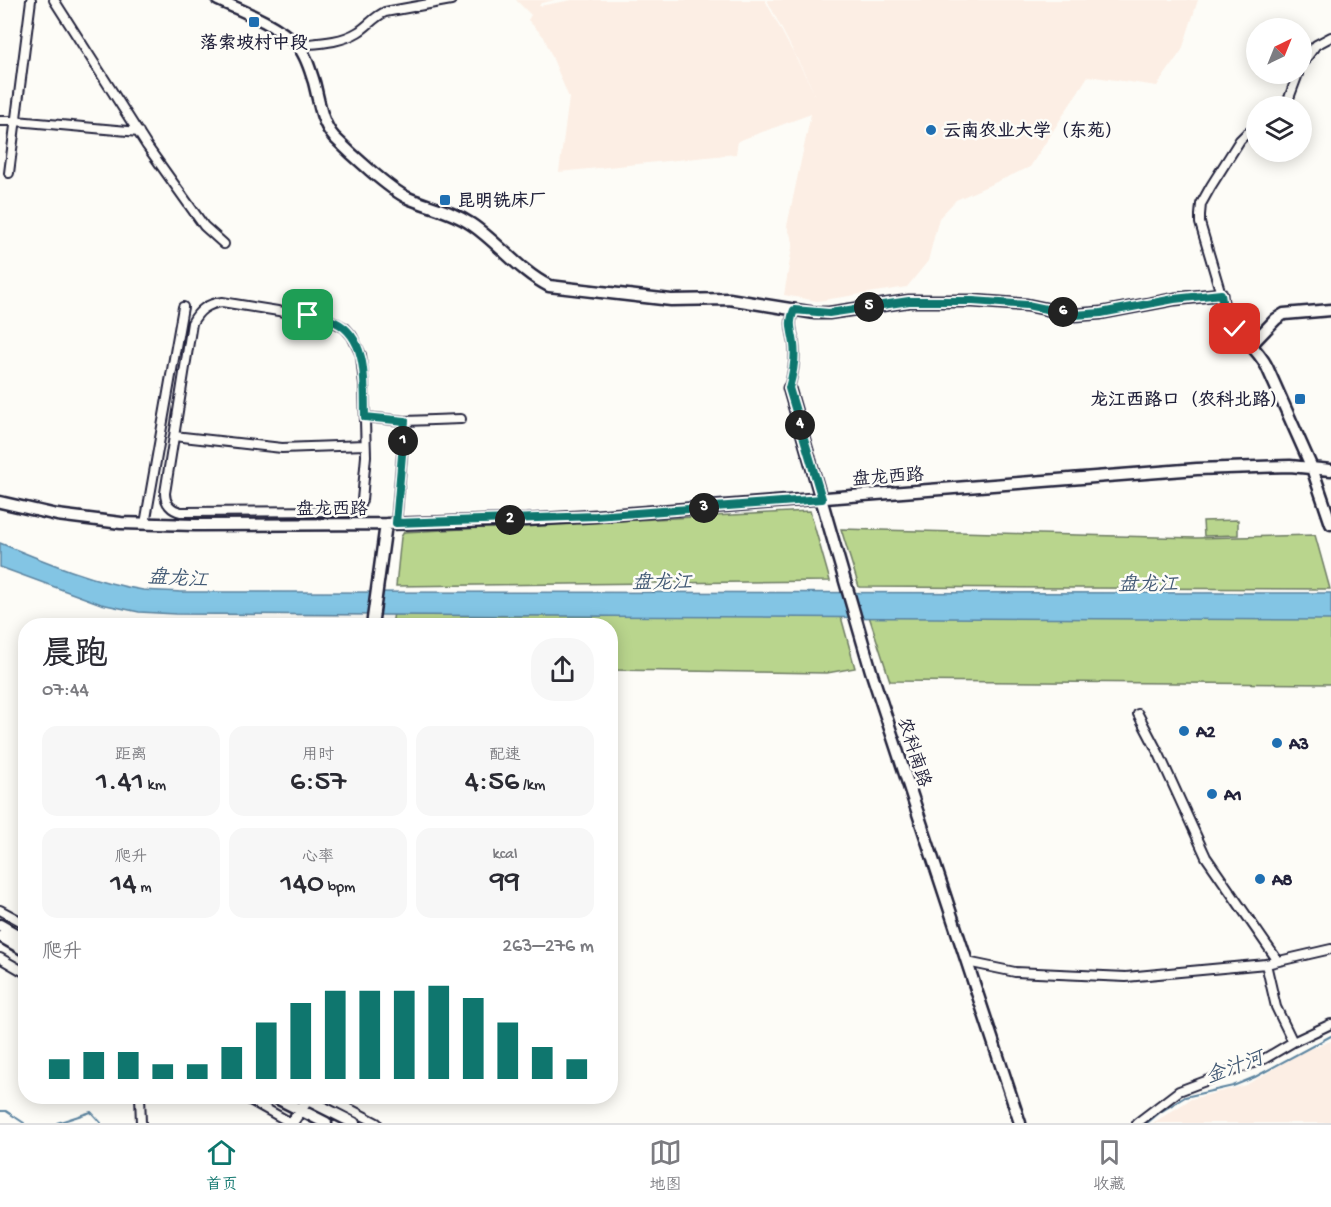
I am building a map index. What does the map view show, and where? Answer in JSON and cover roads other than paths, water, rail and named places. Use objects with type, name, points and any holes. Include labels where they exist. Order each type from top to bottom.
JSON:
[{"type":"street","points":[[9,173],[31,0]]},
{"type":"street","points":[[54,0],[139,132],[204,226],[224,244]]},
{"type":"street","points":[[218,0],[265,22],[298,45],[314,81],[325,124],[334,136],[381,178],[407,197],[458,215],[474,225],[536,280],[549,286],[671,300],[729,299],[794,310],[829,313],[909,301],[973,301],[1027,305],[1075,315],[1221,294]]},
{"type":"street","points":[[298,45],[343,39],[359,31],[385,12],[451,0]]},
{"type":"street","points":[[1312,50],[1316,45],[1331,37]]},
{"type":"street","points":[[0,121],[139,132]]},
{"type":"street","points":[[1246,134],[1202,204],[1200,223],[1221,294],[1224,314],[1235,329],[1252,344],[1267,367],[1331,504]]},
{"type":"street","points":[[222,302],[328,319],[345,328],[357,344],[361,355],[364,385],[365,445],[363,500],[354,511],[181,512],[173,509],[165,496],[174,436],[192,323],[200,310],[206,306],[222,302]]},
{"type":"street","points":[[145,524],[183,307]]},
{"type":"street","points":[[1252,344],[1276,318],[1284,314],[1331,309]]},
{"type":"street","points":[[789,388],[794,373],[794,344],[789,327],[794,310]]},
{"type":"street","name":"农科南路","points":[[789,388],[859,633],[1020,1123]]},
{"type":"street","points":[[365,417],[405,421],[461,419]]},
{"type":"street","points":[[373,618],[391,523],[405,421]]},
{"type":"street","points":[[174,436],[282,448],[365,445]]},
{"type":"street","name":"盘龙西路","points":[[0,502],[57,515],[121,523],[391,523],[596,516],[1197,469],[1280,466],[1331,470]]},
{"type":"street","points":[[1315,469],[1331,524]]},
{"type":"street","points":[[1138,714],[1206,856],[1278,961]]},
{"type":"street","points":[[0,910],[18,920]]},
{"type":"street","points":[[0,925],[18,935]]},
{"type":"street","points":[[0,936],[18,946]]},
{"type":"street","points":[[967,962],[1016,972],[1126,977],[1266,964],[1331,949]]},
{"type":"street","points":[[0,958],[18,968]]},
{"type":"street","points":[[1266,964],[1276,1007],[1293,1042]]},
{"type":"street","points":[[1137,1123],[1179,1091],[1253,1064],[1331,1024]]},
{"type":"street","points":[[140,1104],[141,1123]]},
{"type":"street","points":[[258,1104],[292,1123],[303,1104]]},
{"type":"street","points":[[289,1104],[326,1123]]},
{"type":"street","points":[[317,1104],[354,1123]]},
{"type":"street","points":[[340,1104],[377,1123]]},
{"type":"water","points":[[0,543],[88,577],[143,590],[181,592],[1331,593],[1331,620],[139,612],[101,604],[0,567]]},
{"type":"waterway","name":"金汁河","points":[[1147,1123],[1185,1097],[1233,1086],[1255,1077],[1331,1036]]},
{"type":"waterway","name":"金汁河","points":[[0,1111],[6,1111],[24,1123]]},
{"type":"waterway","name":"金汁河","points":[[57,1123],[91,1112],[101,1123]]},
{"type":"place","name":"落索坡村中段","points":[[254,22]]},
{"type":"place","name":"云南农业大学（东苑）","points":[[931,130]]},
{"type":"place","name":"昆明铣床厂","points":[[445,200]]},
{"type":"place","name":"龙江西路口（农科北路）","points":[[1300,399]]},
{"type":"place","name":"A2","points":[[1184,731]]},
{"type":"place","name":"A3","points":[[1277,743]]},
{"type":"place","name":"A1","points":[[1212,794]]},
{"type":"place","name":"A8","points":[[1260,879]]},
{"type":"water label","name":"盘龙江","points":[[178,577]]},
{"type":"water label","name":"盘龙江","points":[[662,581]]},
{"type":"water label","name":"盘龙江","points":[[1148,583]]}]
